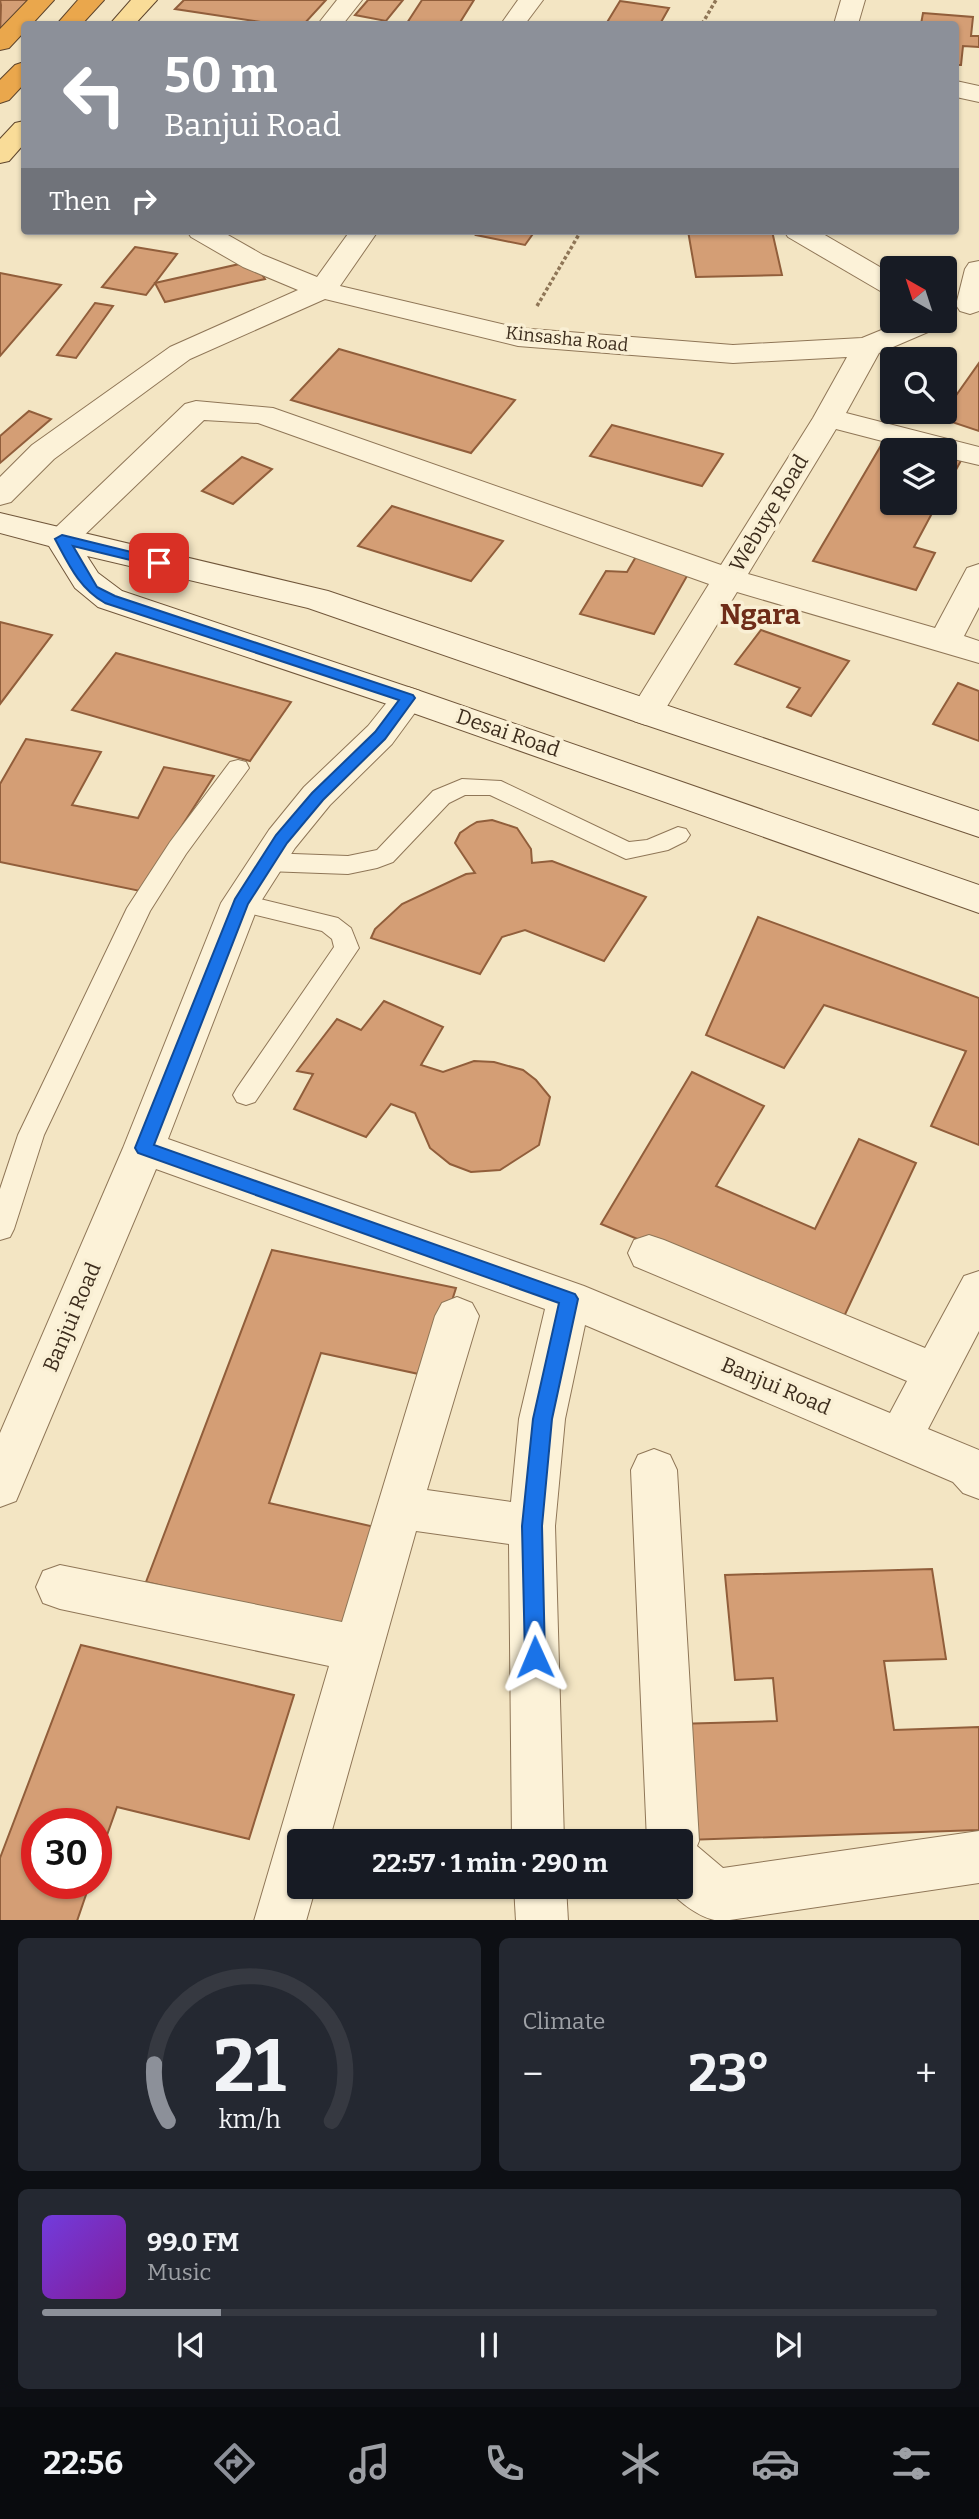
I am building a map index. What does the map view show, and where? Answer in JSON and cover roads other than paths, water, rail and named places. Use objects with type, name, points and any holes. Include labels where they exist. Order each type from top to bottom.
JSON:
[{"type":"highway","points":[[21,21],[42,0]]},
{"type":"highway","points":[[72,21],[92,0]]},
{"type":"highway","points":[[0,43],[21,22]]},
{"type":"highway","points":[[0,95],[21,73]]},
{"type":"main road","points":[[125,21],[145,0]]},
{"type":"main road","points":[[0,155],[21,132]]},
{"type":"street","points":[[332,21],[350,0]]},
{"type":"street","points":[[515,21],[531,0]]},
{"type":"street","points":[[847,21],[853,0]]},
{"type":"street","points":[[959,90],[979,94]]},
{"type":"street","name":"Kinsasha Road","points":[[208,235],[253,261],[322,290],[518,337],[733,354],[867,347],[901,333]]},
{"type":"street","points":[[0,495],[43,452],[180,353],[322,290],[361,235]]},
{"type":"street","points":[[805,235],[880,279]]},
{"type":"street","points":[[964,313],[979,269]]},
{"type":"street","name":"Webuye Road","points":[[646,713],[828,418],[867,347]]},
{"type":"street","points":[[62,539],[196,410],[262,414],[729,579],[979,652]]},
{"type":"street","points":[[828,418],[979,456]]},
{"type":"street","points":[[0,523],[316,599],[979,824]]},
{"type":"street","name":"Desai Road","points":[[62,539],[84,579],[93,590],[110,599],[408,698],[979,899]]},
{"type":"street","points":[[944,642],[979,575]]},
{"type":"street","name":"Banjui Road","points":[[0,1486],[144,1148],[240,903],[282,839],[317,796],[380,735],[408,698]]},
{"type":"street","name":"Banjui Road","points":[[144,1148],[569,1299],[900,1438],[976,1465]]},
{"type":"street","points":[[649,1253],[934,1372]]},
{"type":"street","points":[[900,1438],[979,1289]]},
{"type":"street","points":[[538,1829],[532,1526],[542,1419],[569,1299]]},
{"type":"street","points":[[306,1829],[457,1317]]},
{"type":"street","points":[[654,1470],[672,1829]]},
{"type":"street","points":[[399,1507],[532,1526]]},
{"type":"street","points":[[60,1587],[359,1649]]},
{"type":"street","points":[[693,1879],[719,1895],[979,1857]]},
{"type":"street","points":[[280,1920],[287,1895]]},
{"type":"street","points":[[541,1899],[542,1920]]},
{"type":"lane","points":[[0,1229],[31,1135],[139,908],[178,848],[238,768]]},
{"type":"lane","points":[[266,862],[348,866],[385,856],[441,797],[463,787],[493,787],[626,851],[651,848],[678,835]]},
{"type":"lane","points":[[240,903],[329,923],[342,934],[347,948],[246,1095]]},
{"type":"district","name":"Ngara","points":[[760,614]]}]
